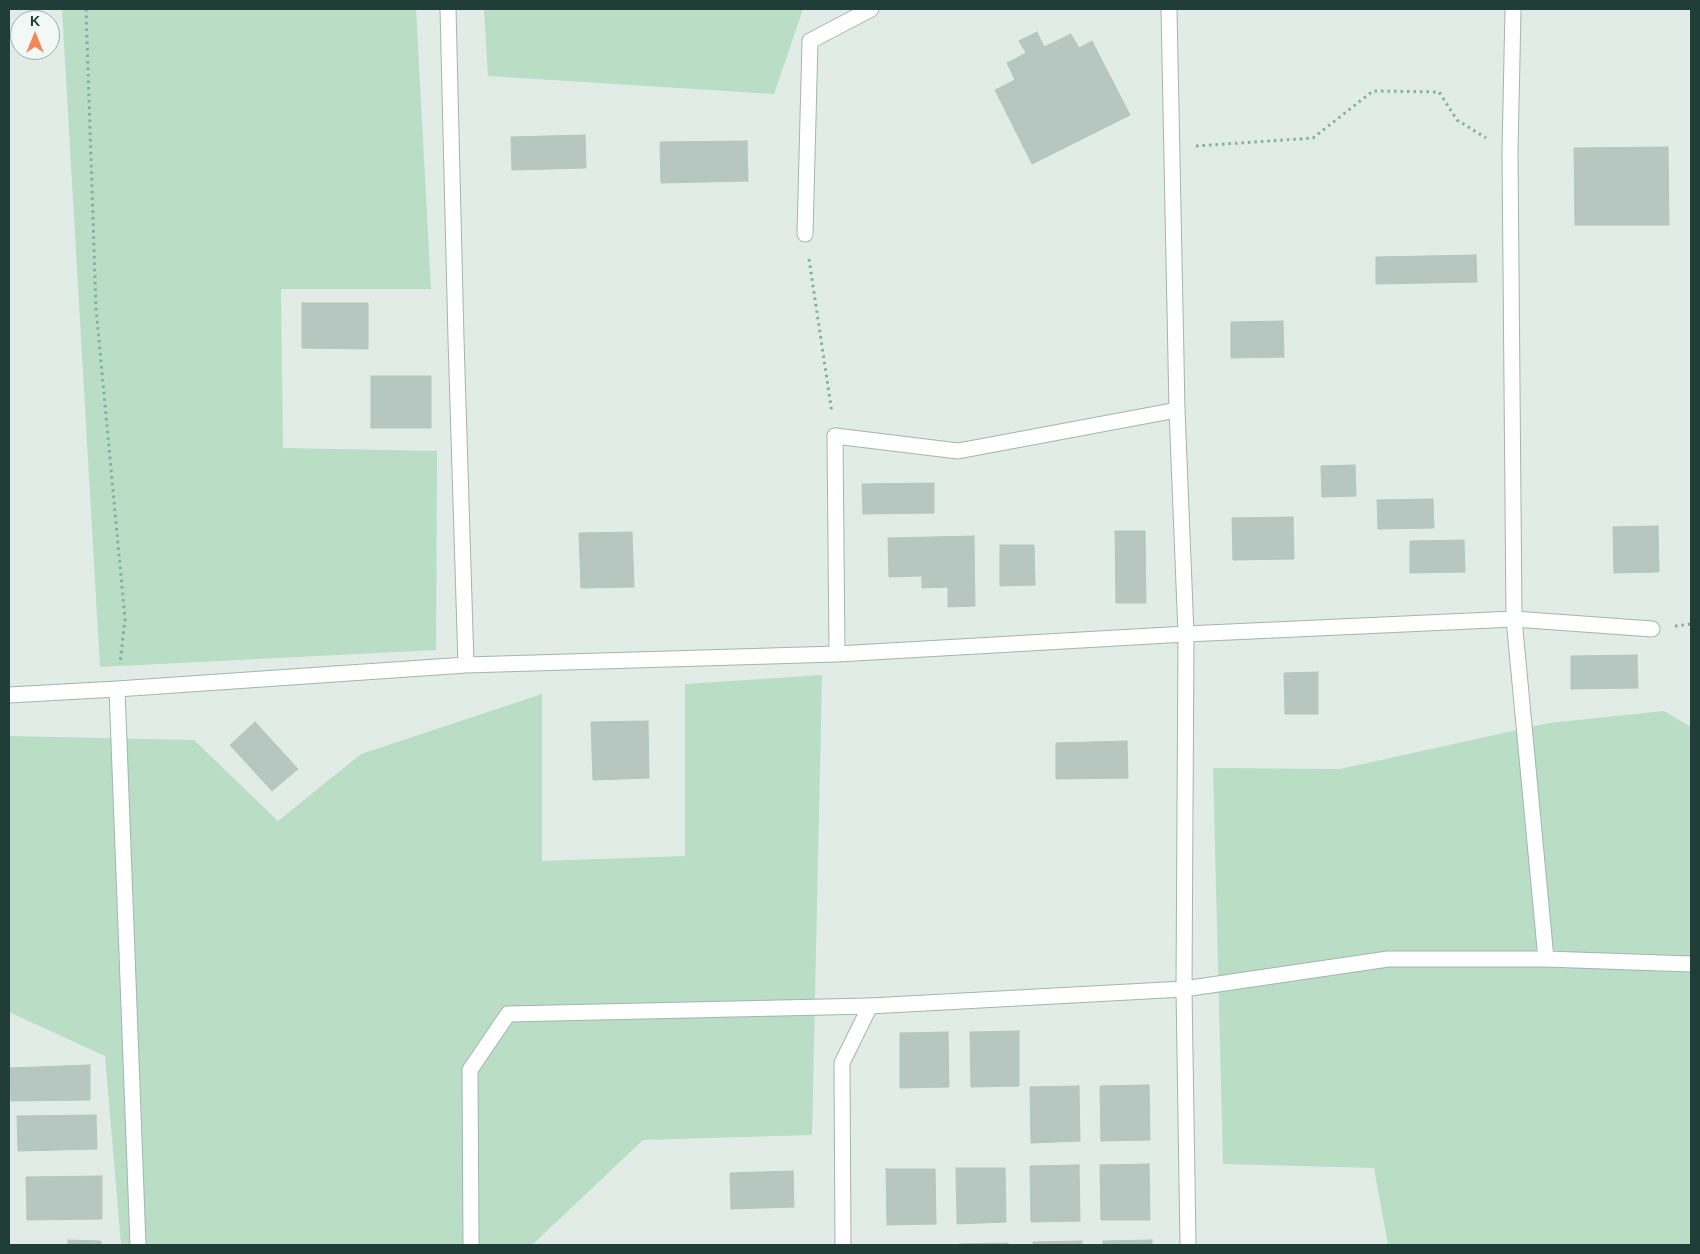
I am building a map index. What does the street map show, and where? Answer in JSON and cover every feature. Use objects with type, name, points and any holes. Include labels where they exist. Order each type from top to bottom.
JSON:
[{"type":"street","points":[[448,9],[466,665]]},
{"type":"street","points":[[805,234],[810,41],[871,9]]},
{"type":"street","points":[[1169,9],[1177,410],[1186,634],[1184,989],[1188,1245]]},
{"type":"street","points":[[1513,9],[1510,152],[1514,619],[1546,959]]},
{"type":"street","points":[[837,654],[835,436],[958,451],[1177,410]]},
{"type":"street","points":[[9,695],[466,665],[837,654],[1186,634],[1514,619],[1652,630]]},
{"type":"street","points":[[117,689],[138,1245]]},
{"type":"street","points":[[471,1245],[470,1070],[508,1014],[870,1006],[1184,989],[1388,959],[1546,959],[1691,964]]},
{"type":"street","points":[[843,1245],[842,1063],[870,1006]]},
{"type":"path","points":[[86,9],[96,308],[125,619],[117,689]]},
{"type":"path","points":[[1173,148],[1313,138],[1373,91],[1439,92],[1457,120],[1510,152]]},
{"type":"path","points":[[805,234],[835,436]]},
{"type":"green space","points":[[62,9],[416,9],[431,289],[281,289],[283,448],[437,451],[436,650],[100,667]]},
{"type":"green space","points":[[484,9],[803,9],[774,94],[488,76]]},
{"type":"green space","points":[[822,675],[812,1135],[643,1140],[532,1245],[121,1245],[105,1056],[9,1012],[9,736],[194,740],[278,821],[361,754],[542,694],[542,861],[685,856],[685,684]]},
{"type":"green space","points":[[1664,711],[1691,727],[1691,1245],[1388,1245],[1374,1168],[1223,1164],[1213,768],[1340,769],[1549,723]]},
{"type":"building","points":[[1037,32],[1044,47],[1071,34],[1079,48],[1092,41],[1130,115],[1032,164],[995,90],[1015,80],[1007,63],[1026,53],[1019,41]]},
{"type":"building","points":[[585,135],[586,168],[512,170],[511,137]]},
{"type":"building","points":[[747,141],[748,181],[661,183],[660,142]]},
{"type":"building","points":[[1668,147],[1669,225],[1575,225],[1574,148]]},
{"type":"building","points":[[1476,255],[1477,282],[1376,284],[1376,257]]},
{"type":"building","points":[[302,303],[368,303],[368,349],[302,348]]},
{"type":"building","points":[[1283,321],[1284,357],[1231,358],[1231,322]]},
{"type":"building","points":[[371,376],[431,376],[431,428],[371,428]]},
{"type":"building","points":[[1355,465],[1356,496],[1322,497],[1321,466]]},
{"type":"building","points":[[934,483],[934,513],[863,514],[862,484]]},
{"type":"building","points":[[1433,499],[1434,528],[1378,529],[1377,500]]},
{"type":"building","points":[[1293,517],[1294,559],[1233,560],[1232,518]]},
{"type":"building","points":[[1658,526],[1659,572],[1614,573],[1613,527]]},
{"type":"building","points":[[1115,531],[1145,531],[1146,603],[1116,603]]},
{"type":"building","points":[[632,532],[634,587],[581,588],[579,533]]},
{"type":"building","points":[[974,536],[975,606],[948,607],[948,587],[922,588],[922,576],[889,577],[888,538]]},
{"type":"building","points":[[1464,540],[1465,572],[1410,573],[1410,541]]},
{"type":"building","points":[[1000,545],[1034,545],[1035,585],[1000,586]]},
{"type":"building","points":[[1637,655],[1638,688],[1571,689],[1571,656]]},
{"type":"building","points":[[1318,672],[1318,714],[1285,714],[1284,673]]},
{"type":"building","points":[[648,721],[649,778],[593,780],[591,722]]},
{"type":"building","points":[[255,722],[298,769],[272,791],[230,745]]},
{"type":"building","points":[[1127,741],[1128,778],[1056,779],[1056,743]]},
{"type":"building","points":[[1019,1031],[1019,1086],[971,1087],[970,1032]]},
{"type":"building","points":[[948,1032],[949,1087],[900,1088],[900,1033]]},
{"type":"building","points":[[90,1065],[90,1100],[11,1101],[10,1068]]},
{"type":"building","points":[[1149,1085],[1150,1140],[1101,1141],[1100,1086]]},
{"type":"building","points":[[1079,1086],[1080,1141],[1031,1143],[1030,1087]]},
{"type":"building","points":[[96,1115],[97,1149],[18,1151],[17,1116]]},
{"type":"building","points":[[1149,1164],[1150,1220],[1101,1220],[1100,1165]]},
{"type":"building","points":[[1079,1165],[1080,1221],[1031,1222],[1030,1166]]},
{"type":"building","points":[[956,1168],[1005,1168],[1006,1222],[957,1224]]},
{"type":"building","points":[[886,1169],[935,1169],[936,1224],[887,1225]]},
{"type":"building","points":[[793,1171],[794,1207],[731,1209],[730,1173]]},
{"type":"building","points":[[102,1176],[102,1219],[27,1220],[26,1177]]},
{"type":"building","points":[[68,1240],[101,1241],[101,1245],[68,1245]]},
{"type":"building","points":[[1152,1240],[1152,1245],[1103,1245],[1103,1241]]},
{"type":"building","points":[[1082,1241],[1082,1245],[1033,1245],[1033,1242]]},
{"type":"building","points":[[1008,1243],[1008,1245],[959,1245],[959,1244]]}]
